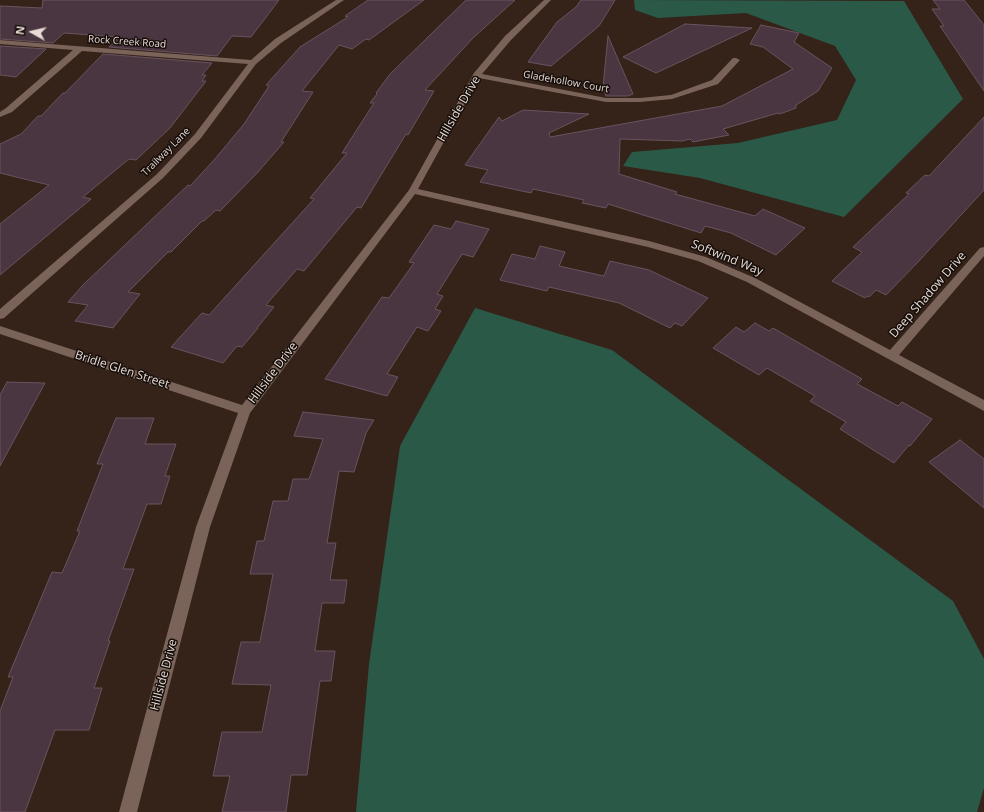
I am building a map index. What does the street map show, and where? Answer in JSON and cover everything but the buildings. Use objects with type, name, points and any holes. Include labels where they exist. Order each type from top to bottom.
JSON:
[{"type":"street","name":"Trailway Lane","points":[[0,315],[160,176],[198,136],[253,62],[278,41],[341,0]]},
{"type":"street","name":"Hillside Drive","points":[[128,812],[204,527],[245,411],[413,191],[477,75],[508,38],[548,0]]},
{"type":"street","name":"Rock Creek Road","points":[[0,42],[253,62]]},
{"type":"street","points":[[0,115],[9,110],[78,49]]},
{"type":"street","name":"Gladehollow Court","points":[[477,75],[606,100],[640,100],[672,97],[715,82],[736,60]]},
{"type":"street","name":"Softwind Way","points":[[413,191],[649,244],[702,259],[751,280],[984,406]]},
{"type":"street","name":"Deep Shadow Drive","points":[[891,356],[984,250]]},
{"type":"street","name":"Bridle Glen Street","points":[[0,330],[245,411]]},
{"type":"green space","points":[[634,0],[904,1],[963,99],[844,217],[700,178],[623,166],[632,152],[738,143],[837,120],[856,80],[835,46],[746,13],[658,18],[635,10]]},
{"type":"green space","points":[[475,308],[612,350],[953,601],[984,659],[984,788],[977,812],[356,812],[369,664],[400,446]]}]
